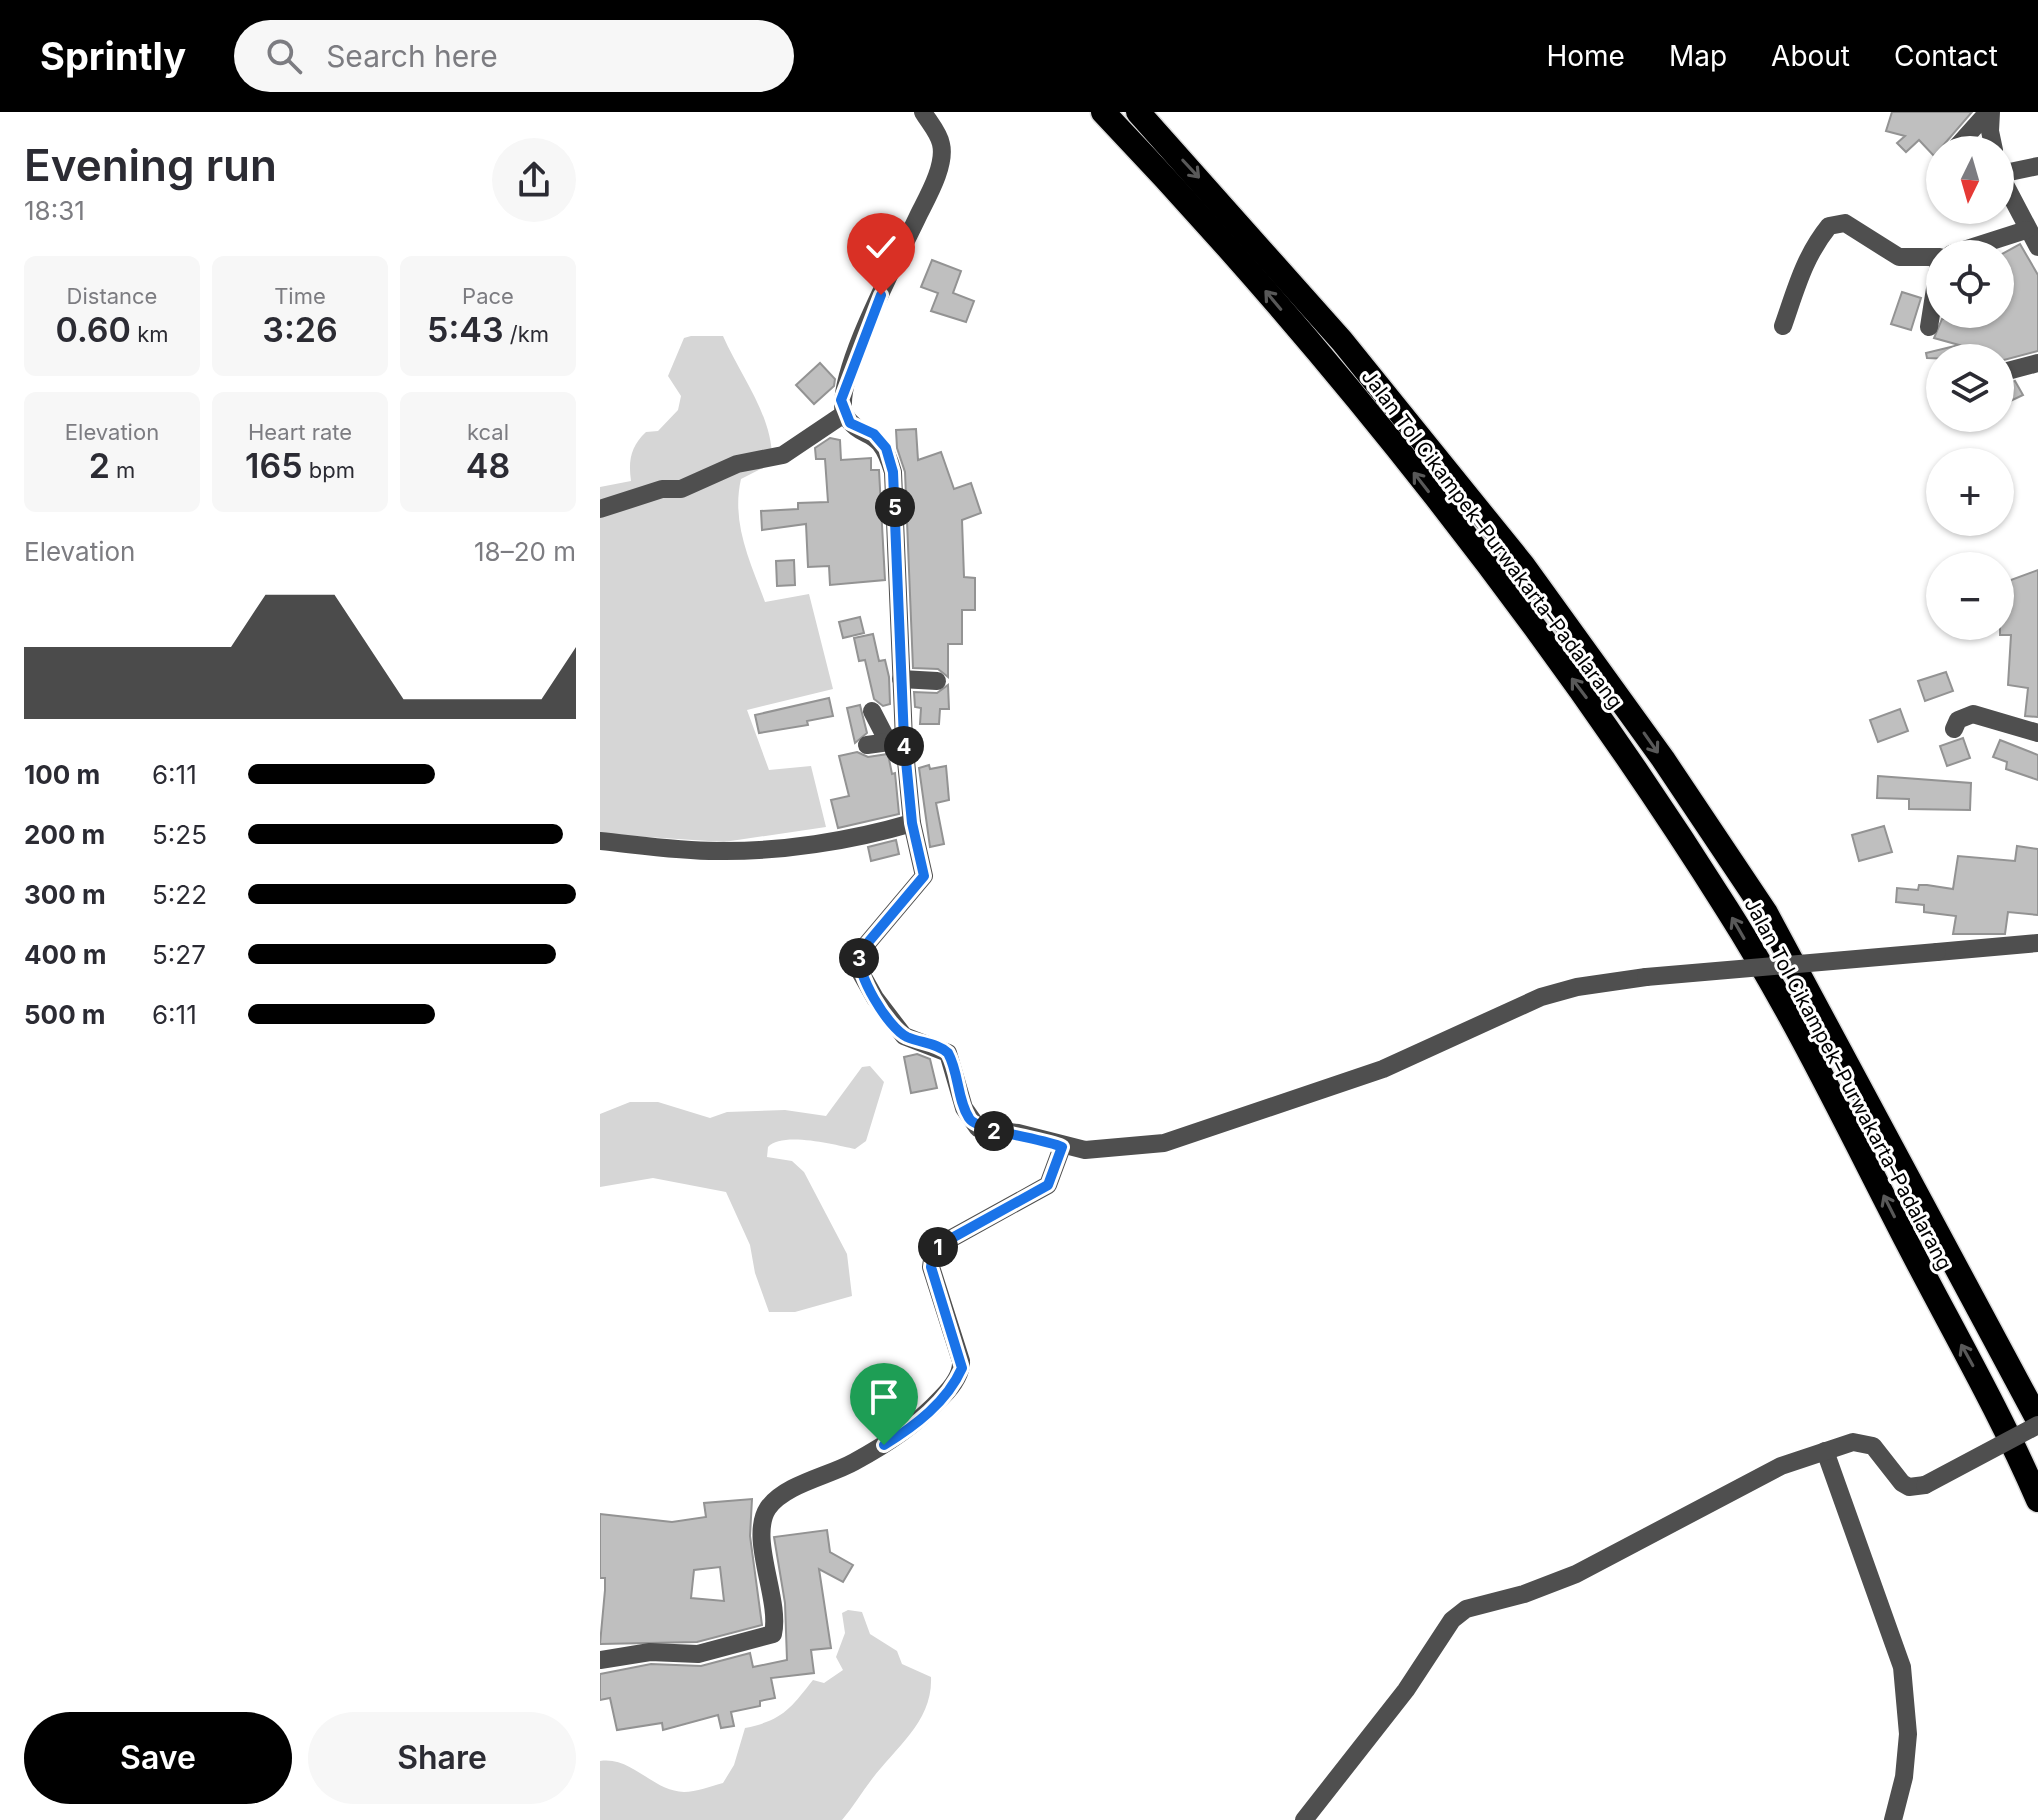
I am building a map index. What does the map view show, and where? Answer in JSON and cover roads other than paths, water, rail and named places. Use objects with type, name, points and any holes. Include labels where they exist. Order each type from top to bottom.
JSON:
[{"type":"highway","name":"Jalan Tol Cikampek–Purwakarta–Padalarang","points":[[1103,112],[1205,219],[1324,360],[1511,596],[1588,701],[1728,910],[1798,1033],[1985,1387],[2038,1500]]},
{"type":"highway","name":"Jalan Tol Cikampek–Purwakarta–Padalarang","points":[[1138,112],[1342,341],[1523,565],[1663,759],[1766,913],[2038,1423]]},
{"type":"street","points":[[923,112],[941,145],[939,164],[931,190],[856,356],[841,400],[844,414],[857,429],[874,434],[886,448],[893,472],[901,679],[896,741],[912,823],[923,860],[923,881],[860,952],[858,968],[875,998],[904,1036],[948,1053],[964,1108],[974,1125],[988,1131],[1018,1133],[1062,1147],[1110,1150],[1190,1136],[1383,1069],[1541,997],[1577,987],[1646,977],[2038,943]]},
{"type":"street","points":[[1967,136],[1989,112]]},
{"type":"street","points":[[1989,112],[1992,136]]},
{"type":"street","points":[[2014,172],[2038,166]]},
{"type":"street","points":[[2014,205],[2038,247]]},
{"type":"street","points":[[1783,326],[1799,273],[1811,249],[1829,226],[1845,223],[1899,257],[1926,257]]},
{"type":"street","points":[[1995,240],[2026,230]]},
{"type":"street","points":[[2014,369],[2038,363]]},
{"type":"street","points":[[600,509],[662,489],[681,489],[737,464],[783,455],[844,414]]},
{"type":"street","points":[[901,679],[937,681]]},
{"type":"street","points":[[872,711],[896,741]]},
{"type":"street","points":[[1954,729],[1958,720],[1973,714],[2038,733]]},
{"type":"street","points":[[867,745],[896,741]]},
{"type":"street","points":[[600,841],[696,850],[750,851],[877,832],[912,823]]},
{"type":"street","points":[[600,1660],[650,1652],[698,1654],[773,1634],[771,1590],[762,1533],[765,1513],[784,1495],[851,1463],[904,1432],[947,1392],[958,1376],[961,1361],[931,1267],[933,1253],[943,1243],[1048,1185],[1062,1147]]},
{"type":"street","points":[[1985,1387],[2015,1377]]},
{"type":"street","points":[[1304,1820],[1406,1690],[1459,1612],[1576,1574],[1781,1466],[1825,1451],[1853,1442],[1865,1442],[1873,1446],[1902,1483],[1909,1487],[1925,1485],[2038,1423]]},
{"type":"street","points":[[1825,1451],[1902,1667],[1908,1734],[1904,1777],[1893,1820]]}]
